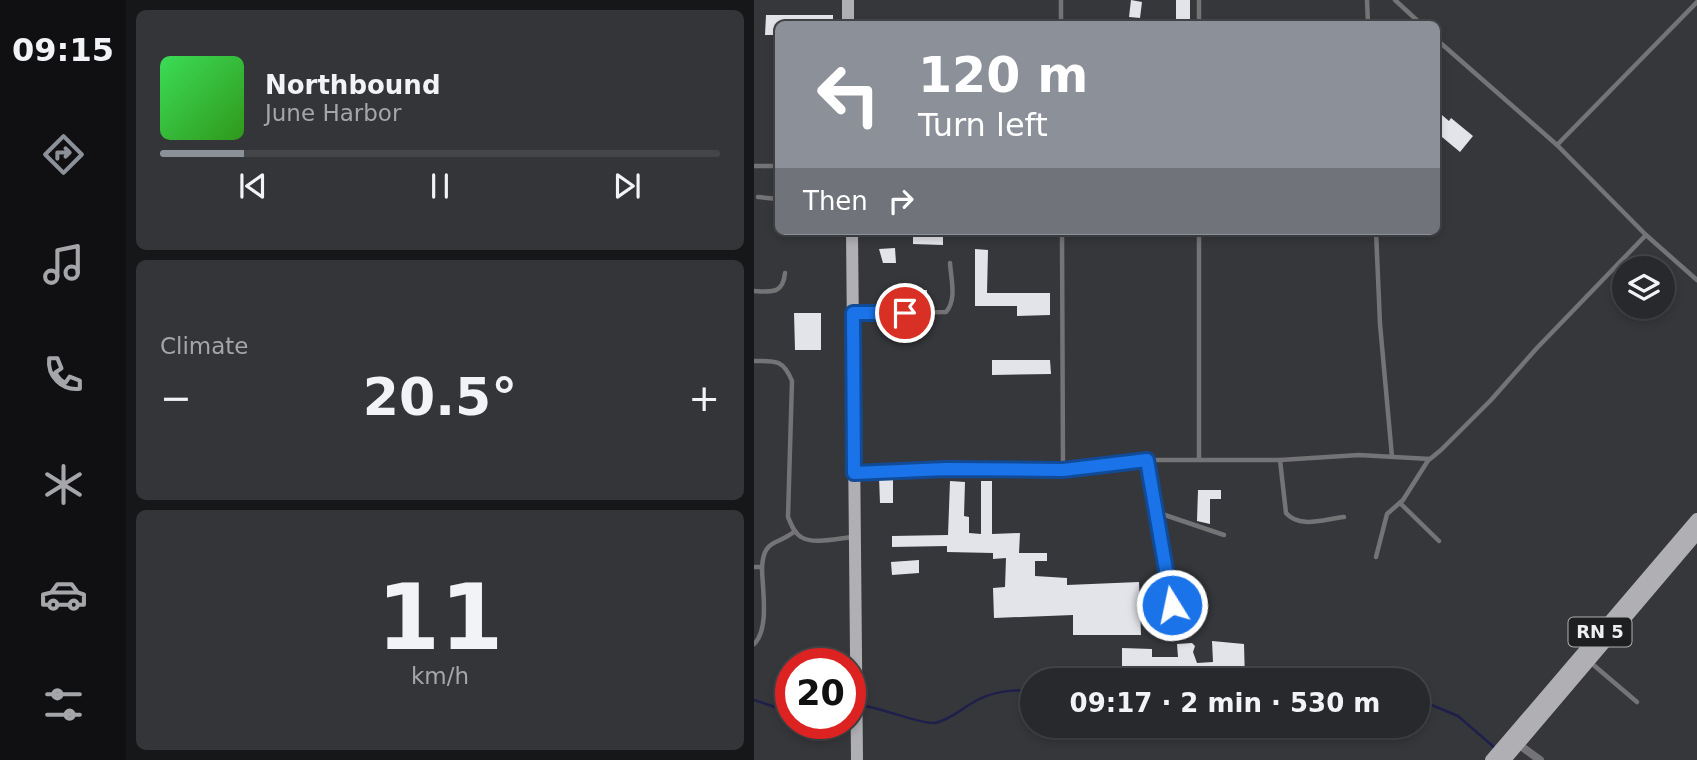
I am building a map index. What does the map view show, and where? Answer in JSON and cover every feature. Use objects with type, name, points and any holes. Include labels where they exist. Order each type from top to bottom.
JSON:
[{"type":"main road","points":[[848,0],[848,21]]},
{"type":"main road","points":[[851,235],[857,760]]},
{"type":"main road","name":"RN 5","points":[[1504,753],[1697,519]]},
{"type":"main road","name":"RN 5","points":[[1504,753],[1589,661],[1697,534]]},
{"type":"street","points":[[1504,753],[1540,760]]},
{"type":"lane","points":[[1061,0],[1061,21]]},
{"type":"lane","points":[[1199,0],[1199,21]]},
{"type":"lane","points":[[1367,0],[1368,21]]},
{"type":"lane","points":[[1395,0],[1418,21]]},
{"type":"lane","points":[[1557,145],[1697,2]]},
{"type":"lane","points":[[1440,43],[1557,145],[1646,234],[1697,280]]},
{"type":"lane","points":[[754,166],[775,166]]},
{"type":"lane","points":[[758,197],[775,199]]},
{"type":"lane","points":[[1376,557],[1387,514],[1400,503],[1430,458],[1491,400],[1646,234]]},
{"type":"lane","points":[[1062,235],[1063,470]]},
{"type":"lane","points":[[1199,235],[1199,459]]},
{"type":"lane","points":[[1376,235],[1380,324],[1392,457]]},
{"type":"lane","points":[[853,313],[945,312],[951,307],[950,263]]},
{"type":"lane","points":[[754,291],[771,292],[780,289],[784,284],[785,273]]},
{"type":"lane","points":[[754,361],[776,361],[786,368],[792,381],[788,517],[795,531],[802,539],[854,536]]},
{"type":"lane","points":[[854,473],[946,469],[1063,470],[1147,460],[1280,460],[1359,455],[1430,458]]},
{"type":"lane","points":[[1147,460],[1172,605]]},
{"type":"lane","points":[[1280,460],[1285,513],[1291,519],[1299,523],[1344,517]]},
{"type":"lane","points":[[1400,503],[1439,541]]},
{"type":"lane","points":[[1156,512],[1224,536]]},
{"type":"lane","points":[[754,644],[762,635],[764,624],[763,552],[769,545],[795,531]]},
{"type":"lane","points":[[754,567],[762,567]]},
{"type":"lane","points":[[1589,661],[1637,702]]},
{"type":"building","points":[[1131,0],[1142,2],[1140,18],[1129,17]]},
{"type":"building","points":[[1176,0],[1190,0],[1190,21],[1176,21]]},
{"type":"building","points":[[766,15],[833,15],[833,21],[775,21],[775,35],[765,35]]},
{"type":"building","points":[[1440,113],[1449,121],[1451,118],[1473,136],[1460,152],[1440,135]]},
{"type":"building","points":[[913,235],[943,235],[943,245],[913,244]]},
{"type":"building","points":[[895,248],[896,263],[883,263],[879,249]]},
{"type":"building","points":[[975,249],[988,250],[987,293],[1050,293],[1050,315],[1017,316],[1017,306],[975,306]]},
{"type":"building","points":[[913,290],[927,290],[927,300],[914,300],[914,305],[907,305],[907,297],[913,297]]},
{"type":"building","points":[[794,313],[821,313],[821,350],[795,350]]},
{"type":"building","points":[[992,360],[1050,360],[1051,374],[992,375]]},
{"type":"building","points":[[893,476],[893,503],[880,503],[879,477]]},
{"type":"building","points":[[950,481],[965,482],[964,516],[969,517],[969,533],[981,534],[981,481],[992,481],[992,534],[1020,533],[1019,553],[1047,553],[1047,561],[1035,561],[1035,576],[1067,578],[1067,585],[1139,582],[1141,635],[1073,635],[1073,615],[994,618],[993,588],[1005,587],[1006,558],[993,559],[993,553],[947,552],[947,546],[892,547],[892,536],[948,535]]},
{"type":"building","points":[[1198,490],[1221,490],[1221,499],[1210,499],[1210,524],[1197,521]]},
{"type":"building","points":[[919,560],[919,573],[892,575],[891,562]]},
{"type":"building","points":[[1212,641],[1244,644],[1245,668],[1122,668],[1122,648],[1152,649],[1152,657],[1178,657],[1177,644],[1192,643],[1195,646],[1193,652],[1197,663],[1213,662]]},
{"type":"waterway","points":[[866,706],[935,723],[951,717],[988,695],[1020,691]]},
{"type":"waterway","points":[[754,700],[775,707]]},
{"type":"waterway","points":[[1430,704],[1458,716],[1495,748]]},
{"type":"route","points":[[905,313],[853,313],[854,473],[946,469],[1063,470],[1147,460],[1172,605]]}]
